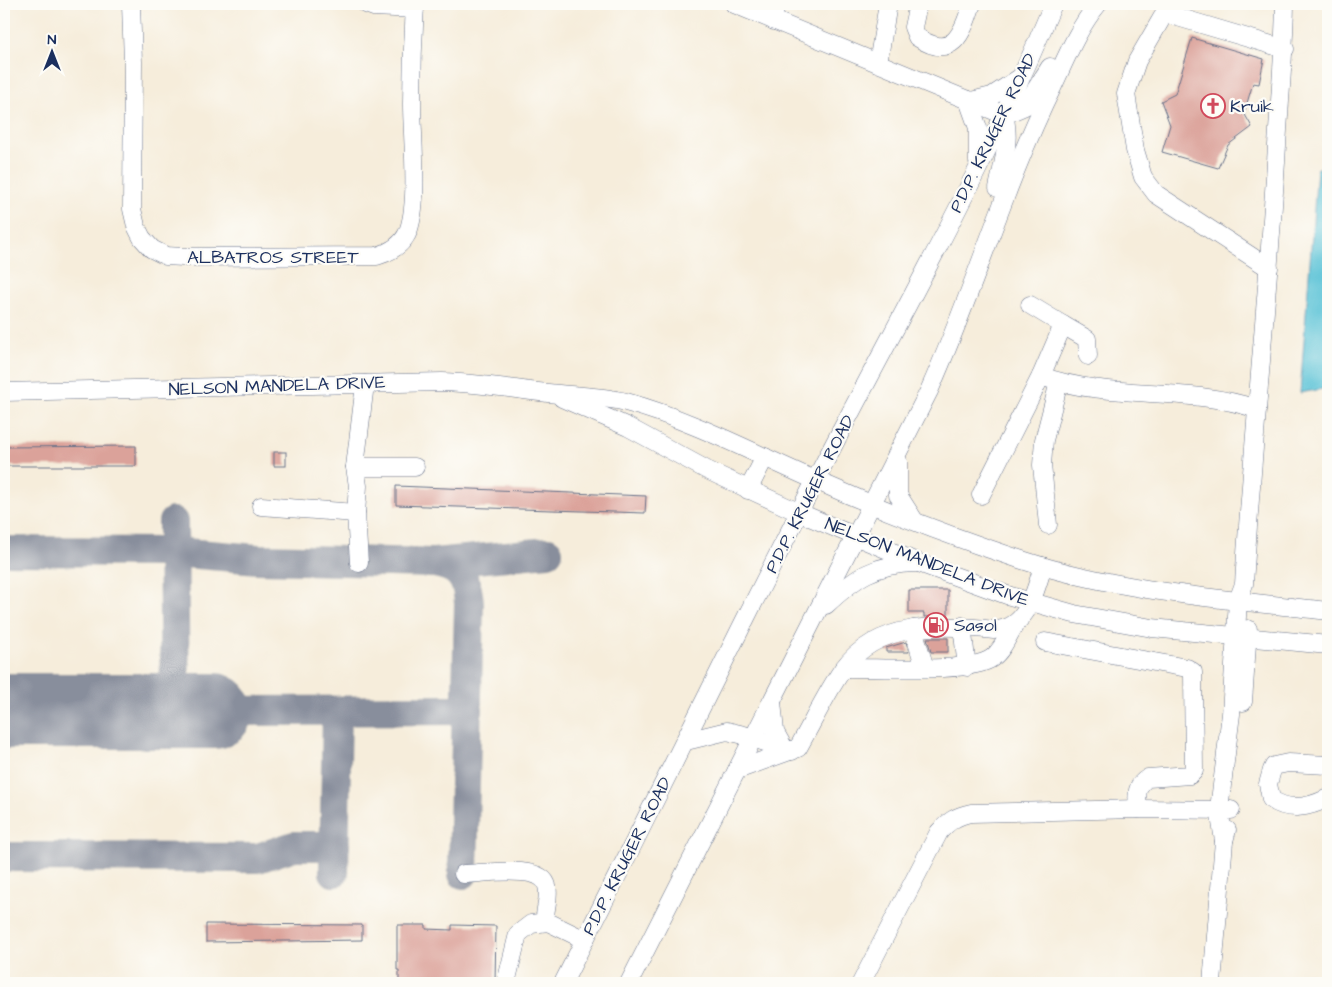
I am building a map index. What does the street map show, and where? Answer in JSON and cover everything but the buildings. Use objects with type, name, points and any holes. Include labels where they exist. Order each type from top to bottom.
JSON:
[{"type":"street","name":"ALBATROS STREET","points":[[131,4],[133,62],[132,209],[136,226],[142,238],[152,249],[166,256],[183,257],[377,256],[395,248],[403,241],[410,224],[413,195],[412,103],[415,6]]},
{"type":"street","points":[[366,4],[374,7],[415,6]]},
{"type":"street","points":[[734,4],[1004,115],[1020,110],[1030,101],[1064,44],[1081,28]]},
{"type":"street","points":[[774,22],[775,4]]},
{"type":"street","points":[[878,62],[888,4]]},
{"type":"street","points":[[918,4],[913,26],[917,37],[933,46],[943,47],[949,45],[959,35],[972,4]]},
{"type":"street","name":"P.D.P. KRUGER ROAD","points":[[563,983],[800,514],[815,480],[977,170],[1004,115],[1053,4]]},
{"type":"street","name":"P.D.P. KRUGER ROAD","points":[[629,983],[818,613],[855,534],[898,453],[956,330],[1028,136],[1081,28],[1098,4]]},
{"type":"street","points":[[1212,983],[1225,809],[1242,638],[1257,408],[1270,268],[1284,49],[1285,4]]},
{"type":"street","points":[[1270,268],[1156,194],[1143,177],[1135,150],[1126,94],[1137,61],[1167,9],[1284,49]]},
{"type":"street","points":[[969,101],[992,96],[1021,77]]},
{"type":"street","points":[[969,101],[978,128],[977,170]]},
{"type":"street","points":[[998,218],[996,199],[1008,133],[1004,115]]},
{"type":"street","points":[[1030,305],[1086,339],[1088,356]]},
{"type":"street","points":[[980,495],[1040,376],[1063,325]]},
{"type":"street","points":[[1040,376],[1059,382],[1134,392],[1218,398],[1257,408]]},
{"type":"street","name":"NELSON MANDELA DRIVE","points":[[4,392],[408,382],[480,383],[603,398],[646,408],[872,504],[1043,566],[1103,581],[1244,596],[1328,611]]},
{"type":"street","points":[[1048,525],[1042,465],[1044,440],[1059,382]]},
{"type":"street","points":[[359,563],[356,512],[358,486],[355,467],[365,384]]},
{"type":"street","name":"NELSON MANDELA DRIVE","points":[[550,393],[628,427],[748,490],[800,514],[855,534],[920,563],[1032,602],[1074,614],[1116,622],[1242,638],[1328,645]]},
{"type":"street","points":[[898,453],[898,496],[915,521]]},
{"type":"street","points":[[748,490],[765,457]]},
{"type":"street","points":[[355,467],[416,467]]},
{"type":"street","points":[[776,503],[781,523],[781,551]]},
{"type":"street","points":[[261,506],[356,512]]},
{"type":"street","points":[[818,613],[851,582],[865,574],[893,564],[920,563]]},
{"type":"street","points":[[844,668],[966,667],[990,660],[996,656],[1014,626],[1032,602],[1043,566]]},
{"type":"street","points":[[737,770],[798,748],[844,668],[860,652],[882,637],[935,625],[994,630],[1004,630],[1014,626]]},
{"type":"street","points":[[962,626],[966,667]]},
{"type":"street","points":[[913,629],[925,668]]},
{"type":"street","points":[[1045,642],[1187,668],[1193,672],[1194,771],[1190,775],[1148,778],[1143,781],[1138,785],[1138,809]]},
{"type":"street","points":[[772,701],[776,732],[788,751]]},
{"type":"street","points":[[686,741],[727,731],[788,751]]},
{"type":"street","points":[[1328,765],[1280,764],[1272,770],[1268,784],[1271,800],[1287,808],[1312,805],[1328,798]]},
{"type":"street","points":[[861,983],[935,841],[948,822],[959,815],[971,813],[1138,809],[1225,809]]},
{"type":"street","points":[[463,874],[525,872],[544,878],[548,887],[545,918],[548,922]]},
{"type":"street","points":[[506,983],[518,934],[531,924],[548,922],[585,940]]},
{"type":"water","points":[[1328,164],[1328,388],[1300,393],[1317,169]]},
{"type":"taxiway","points":[[173,522],[175,711]]},
{"type":"taxiway","points":[[4,551],[173,552],[258,559],[434,563],[450,567],[456,571],[464,580],[469,603],[463,874]]},
{"type":"taxiway","points":[[434,563],[548,552]]},
{"type":"taxiway","points":[[215,711],[468,710]]},
{"type":"taxiway","points":[[334,872],[337,711]]},
{"type":"taxiway","points":[[4,857],[258,858],[294,846],[335,846]]},
{"type":"runway","points":[[4,711],[215,711]]},
{"type":"place","name":"Kruik","points":[[1213,106]]},
{"type":"place","name":"Sasol","points":[[936,625]]}]
